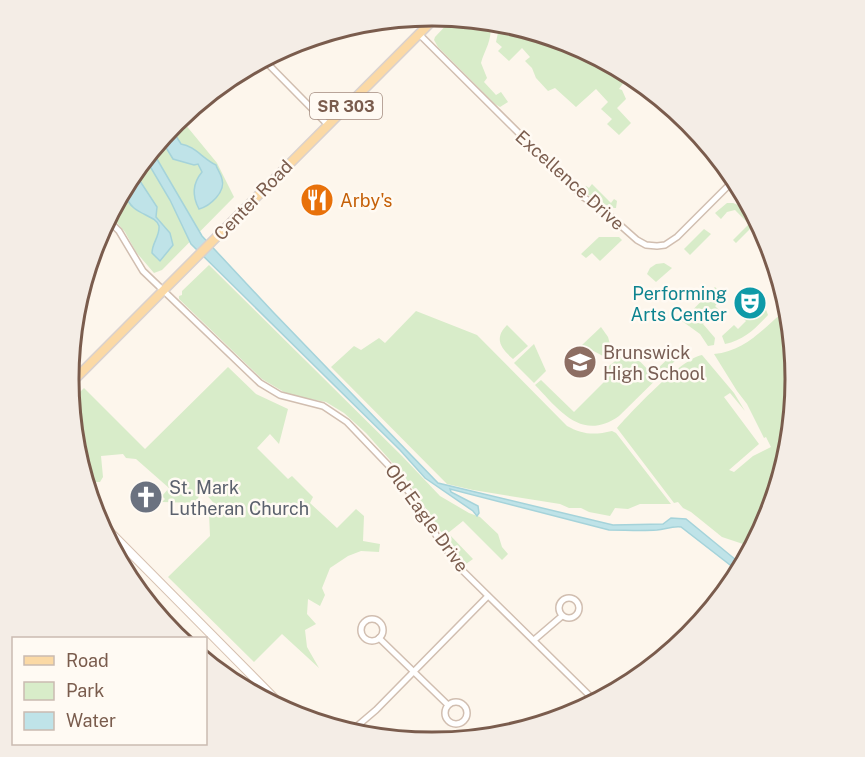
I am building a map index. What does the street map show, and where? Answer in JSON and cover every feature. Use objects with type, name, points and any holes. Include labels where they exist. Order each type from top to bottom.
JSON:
[{"type":"main road","name":"Center Road","points":[[79,375],[427,26]]},
{"type":"street","name":"Excellence Drive","points":[[419,34],[582,196],[646,245],[657,246],[672,241],[728,186]]},
{"type":"street","points":[[269,66],[328,124]]},
{"type":"street","name":"Old Eagle Drive","points":[[114,226],[143,271],[260,383],[280,395],[323,406],[347,422],[391,468],[451,556],[588,696]]},
{"type":"street","points":[[120,542],[263,688]]},
{"type":"street","points":[[360,724],[488,596]]},
{"type":"street","points":[[534,640],[562,616]]},
{"type":"street","points":[[370,619],[380,622],[382,628],[379,638],[372,641],[363,636],[361,629],[364,622],[370,619]]},
{"type":"street","points":[[379,638],[448,705]]},
{"type":"street","points":[[454,702],[464,705],[468,715],[464,721],[453,724],[447,719],[445,712],[448,705],[454,702]]},
{"type":"green space","points":[[445,26],[491,31],[481,63],[487,78],[484,82],[496,95],[501,92],[508,102],[500,107],[495,104],[438,47],[434,40]]},
{"type":"green space","points":[[498,32],[546,44],[589,62],[624,82],[619,89],[622,90],[626,99],[617,108],[631,123],[619,135],[607,124],[612,119],[601,109],[608,102],[596,89],[576,107],[555,88],[548,91],[536,78],[532,68],[525,61],[530,57],[522,48],[509,61],[498,51],[502,47],[496,42]]},
{"type":"green space","points":[[186,126],[217,163],[234,197],[162,270],[154,273],[136,252],[116,222],[127,202],[152,164]]},
{"type":"green space","points":[[592,184],[611,203],[614,199],[617,201],[616,208],[611,208],[582,191],[586,186],[589,188]]},
{"type":"green space","points":[[727,203],[733,203],[740,206],[752,227],[736,243],[733,240],[749,224],[735,210],[727,212],[721,219],[715,213]]},
{"type":"green space","points":[[704,229],[711,234],[690,255],[684,249]]},
{"type":"green space","points":[[599,237],[619,237],[622,240],[600,261],[592,253],[586,258],[581,254]]},
{"type":"green space","points":[[664,263],[672,268],[656,282],[647,274],[656,264]]},
{"type":"green space","points":[[209,265],[440,496],[480,517],[498,534],[502,547],[508,554],[502,560],[463,521],[448,533],[473,559],[466,564],[455,553],[405,477],[366,433],[344,413],[326,402],[289,395],[262,379],[179,299],[182,291]]},
{"type":"green space","points":[[715,287],[725,297],[715,306],[720,311],[703,324],[715,338],[714,345],[708,346],[700,334],[682,321]]},
{"type":"green space","points":[[765,307],[768,315],[758,325],[744,337],[725,344],[722,336],[734,325],[738,329],[746,321],[744,319]]},
{"type":"green space","points":[[416,311],[477,335],[567,426],[589,433],[612,431],[616,433],[671,504],[640,504],[628,509],[615,508],[610,516],[581,508],[569,508],[560,504],[447,484],[331,367],[354,346],[361,350],[379,338],[385,343]]},
{"type":"green space","points":[[780,315],[785,355],[785,402],[779,447],[767,492],[744,544],[722,537],[678,502],[674,503],[617,428],[670,375],[702,355],[734,393],[745,411],[730,393],[724,397],[759,444],[729,470],[734,472],[753,456],[771,447],[747,404],[714,354],[734,349],[759,333]]},
{"type":"green space","points":[[507,325],[528,346],[513,359],[500,343],[501,334]]},
{"type":"green space","points":[[601,327],[608,337],[614,358],[603,356],[582,345]]},
{"type":"green space","points":[[534,344],[546,371],[534,383],[514,363]]},
{"type":"green space","points":[[629,350],[652,374],[677,350],[681,355],[619,416],[606,423],[594,426],[572,420],[535,385],[541,380],[574,412],[610,376],[604,370]]},
{"type":"green space","points":[[228,367],[256,394],[288,409],[279,444],[270,434],[257,448],[288,479],[292,476],[313,497],[310,503],[337,528],[356,509],[364,516],[363,541],[380,544],[379,552],[361,551],[348,556],[330,568],[322,588],[325,595],[320,606],[308,599],[307,614],[316,624],[305,630],[307,647],[319,668],[282,634],[254,662],[168,577],[210,536],[209,513],[219,509],[204,492],[199,495],[197,503],[162,502],[165,499],[162,496],[169,488],[136,459],[126,458],[123,454],[101,456],[103,477],[100,482],[95,482],[86,447],[80,392],[84,388],[145,449]]},
{"type":"water","points":[[176,136],[181,144],[191,147],[216,165],[223,184],[212,202],[199,209],[195,199],[196,181],[202,172],[198,164],[173,159],[166,147]]},
{"type":"water","points":[[157,158],[202,236],[438,483],[613,525],[663,524],[671,518],[686,519],[736,559],[731,566],[681,527],[660,530],[609,530],[450,489],[451,492],[478,506],[477,516],[425,478],[400,450],[191,244],[170,200],[150,167]]},
{"type":"water","points":[[140,181],[157,207],[156,217],[170,233],[173,245],[160,261],[152,253],[158,233],[157,222],[132,207],[128,202]]},
{"type":"place","name":"Arby's","points":[[317,200]]},
{"type":"place","name":"Performing Arts Center","points":[[750,303]]},
{"type":"place","name":"Brunswick High School","points":[[580,362]]},
{"type":"place","name":"St. Mark Lutheran Church","points":[[146,497]]}]
